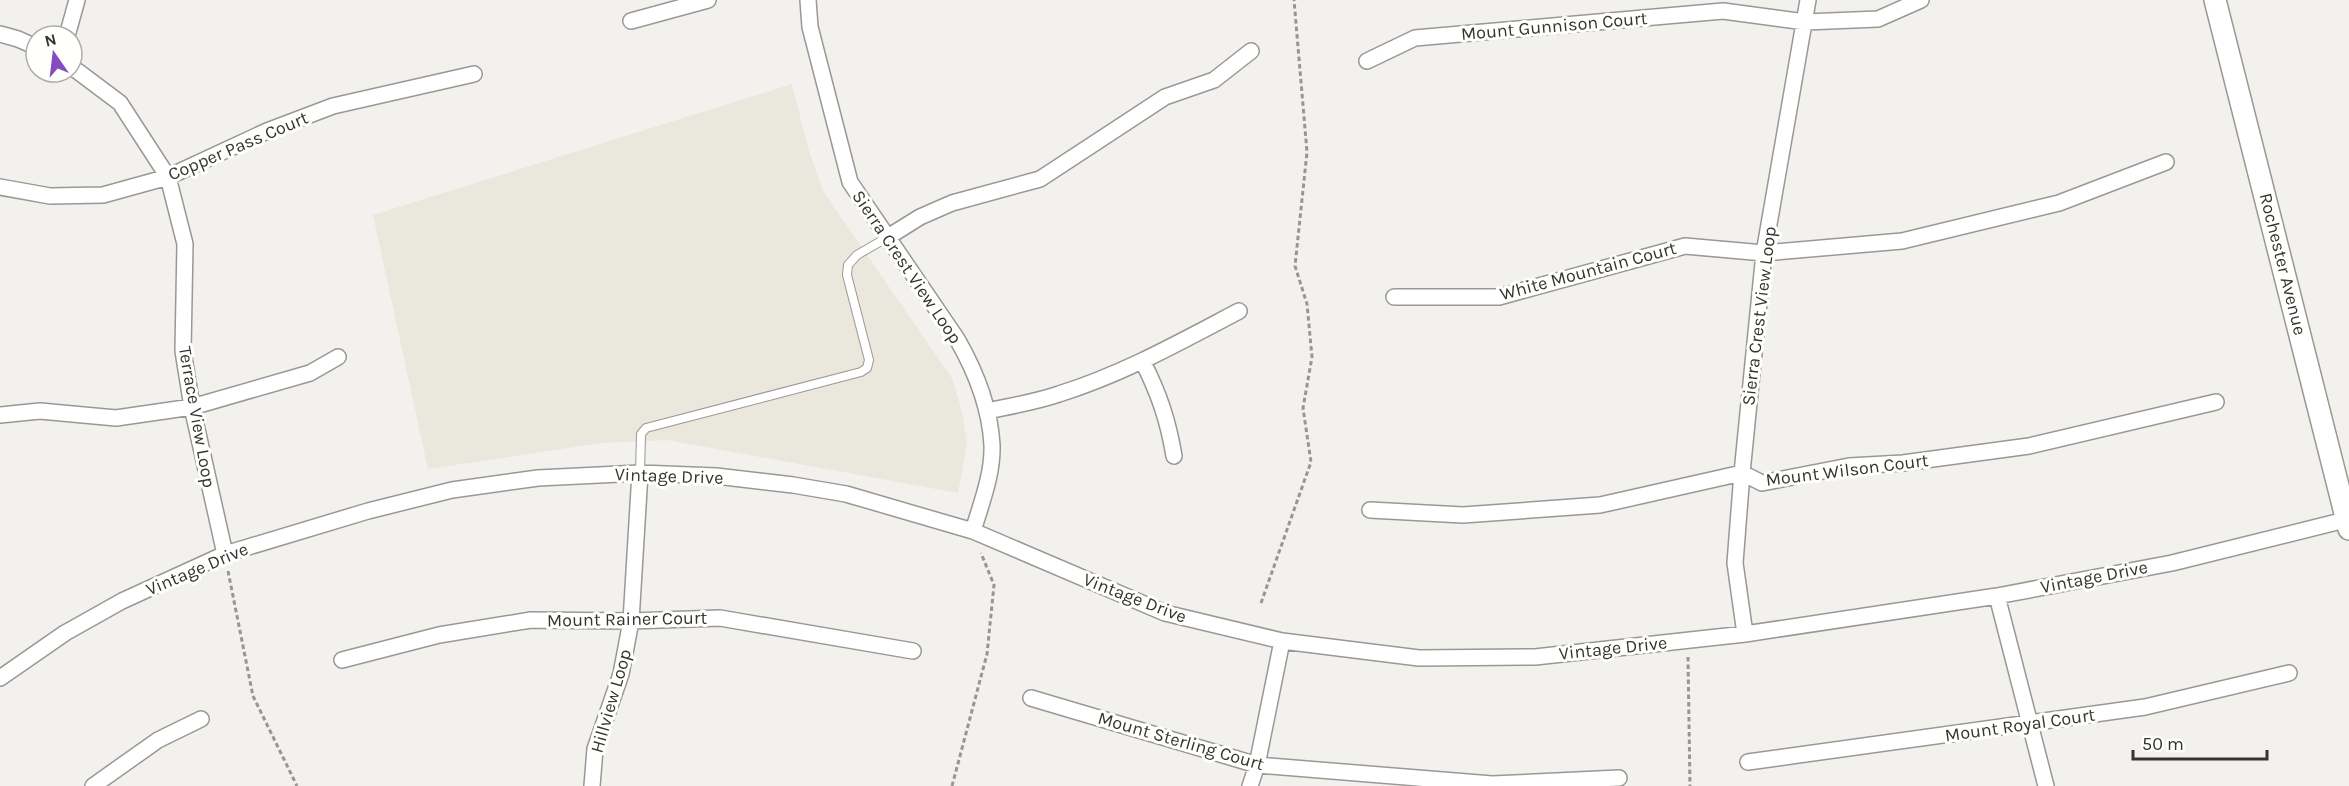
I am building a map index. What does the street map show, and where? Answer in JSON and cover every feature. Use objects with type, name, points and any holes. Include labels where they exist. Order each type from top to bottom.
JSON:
[{"type":"street","points":[[70,24],[77,0]]},
{"type":"street","points":[[631,21],[708,0]]},
{"type":"street","name":"Sierra Crest View Loop","points":[[807,0],[810,27],[850,182],[972,364],[987,411],[992,446],[988,478],[973,531]]},
{"type":"street","name":"Sierra Crest View Loop","points":[[1745,634],[1735,563],[1742,473],[1764,253],[1808,0]]},
{"type":"street","name":"Mount Gunnison Court","points":[[1367,61],[1415,38],[1723,11],[1805,22],[1878,19],[1921,0]]},
{"type":"street","name":"Rochester Avenue","points":[[2215,0],[2348,522]]},
{"type":"street","points":[[0,34],[24,42]]},
{"type":"street","points":[[888,237],[920,217],[952,203],[1040,179],[1165,97],[1214,80],[1251,51]]},
{"type":"street","name":"Copper Pass Court","points":[[0,187],[50,196],[103,195],[168,177],[267,131],[333,106],[474,74]]},
{"type":"street","name":"Terrace View Loop","points":[[84,76],[120,103],[168,177],[185,244],[183,351],[192,407],[225,554]]},
{"type":"street","name":"White Mountain Court","points":[[1394,297],[1499,297],[1685,246],[1764,253],[1902,241],[2059,203],[2166,162]]},
{"type":"street","points":[[987,411],[1058,395],[1143,362],[1239,311]]},
{"type":"street","points":[[0,415],[40,411],[116,418],[192,407],[310,373],[338,357]]},
{"type":"street","points":[[1143,362],[1159,395],[1169,424],[1174,456]]},
{"type":"street","name":"Mount Wilson Court","points":[[1370,510],[1463,515],[1600,505],[1742,473],[1762,483],[1849,466],[1903,463],[2029,446],[2216,402]]},
{"type":"street","name":"Vintage Drive","points":[[0,678],[65,633],[122,601],[225,554],[368,511],[453,490],[538,478],[640,473],[716,476],[835,492],[973,531],[1165,613],[1282,641],[1419,658],[1535,657],[1745,634],[1997,596],[2172,563],[2348,522]]},
{"type":"street","name":"Hillview Loop","points":[[592,786],[595,749],[621,674],[631,621],[640,473]]},
{"type":"street","points":[[1997,596],[2046,786]]},
{"type":"street","name":"Mount Rainer Court","points":[[342,660],[439,635],[531,620],[631,621],[720,618],[913,651]]},
{"type":"street","points":[[1250,786],[1257,765],[1282,641]]},
{"type":"street","name":"Mount Royal Court","points":[[1748,762],[2145,707],[2289,673]]},
{"type":"street","name":"Mount Sterling Court","points":[[1031,698],[1257,765],[1492,784],[1619,778]]},
{"type":"street","points":[[93,786],[158,740],[201,719]]},
{"type":"lane","points":[[640,473],[640,434],[646,428],[861,372],[867,368],[868,360],[847,275],[848,265],[857,255],[888,237]]},
{"type":"path","points":[[1261,603],[1311,462],[1303,408],[1312,357],[1307,304],[1295,266],[1307,152],[1294,0]]},
{"type":"path","points":[[952,786],[987,654],[994,585],[973,531]]},
{"type":"path","points":[[225,554],[236,620],[253,696],[297,786]]},
{"type":"path","points":[[1688,640],[1690,786]]},
{"type":"shaded area","points":[[792,84],[808,148],[823,191],[953,380],[962,412],[967,444],[958,493],[667,440],[601,443],[428,469],[373,215]]}]
